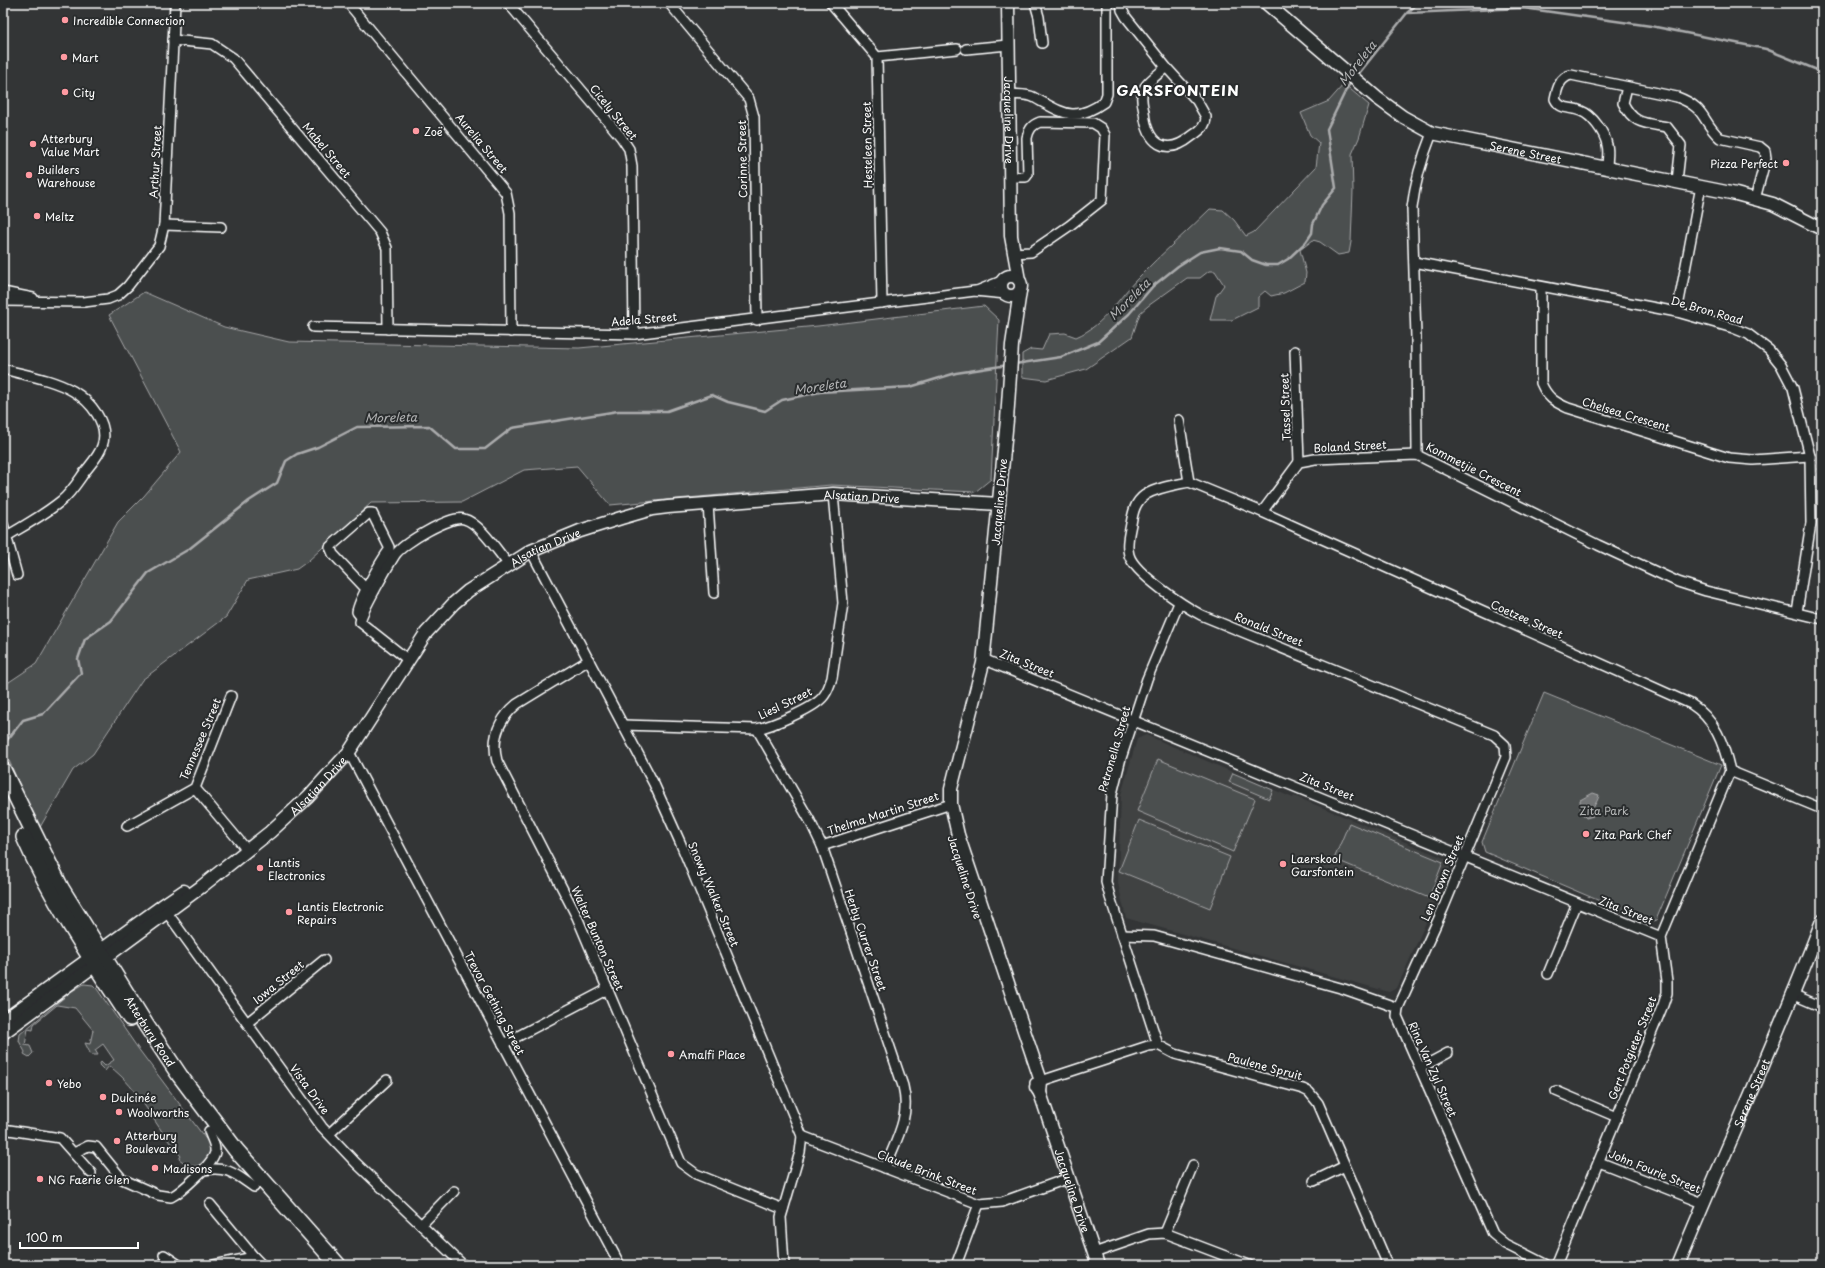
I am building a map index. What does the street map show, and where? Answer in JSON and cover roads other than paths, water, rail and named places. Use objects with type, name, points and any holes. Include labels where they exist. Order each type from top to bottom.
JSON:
[{"type":"main road","name":"Atterbury Road","points":[[4,777],[98,958],[172,1081],[209,1131],[254,1187],[330,1265]]},
{"type":"main road","name":"Atterbury Road","points":[[98,958],[215,1123],[262,1180],[338,1265]]},
{"type":"street","name":"Arthur Street","points":[[46,302],[84,302],[108,299],[122,292],[159,246],[164,225],[175,3]]},
{"type":"street","name":"Aurelia Street","points":[[348,3],[506,193],[510,213],[511,332]]},
{"type":"street","name":"Cicely Street","points":[[508,3],[621,137],[629,149],[632,166],[634,334]]},
{"type":"street","name":"Corinne Street","points":[[669,3],[745,95],[752,106],[754,117],[757,320]]},
{"type":"street","points":[[831,3],[877,57],[1008,45]]},
{"type":"street","name":"Jacqueline Drive","points":[[1008,3],[1011,236],[1019,286],[1011,350],[1010,382],[999,504],[983,658],[978,665],[945,784],[947,805],[1098,1265]]},
{"type":"street","points":[[1035,3],[1039,17],[1042,43]]},
{"type":"street","points":[[1009,94],[1032,96],[1051,108],[1070,115],[1086,112],[1104,102],[1107,94],[1107,3]]},
{"type":"street","points":[[1121,3],[1122,10],[1126,17],[1166,67],[1197,101],[1206,117],[1202,128],[1184,143],[1168,148],[1157,143],[1147,131],[1142,96],[1144,89],[1166,67]]},
{"type":"street","name":"Serene Street","points":[[1266,3],[1377,98],[1403,117],[1432,133],[1677,181],[1755,199],[1789,211],[1822,229]]},
{"type":"street","name":"Mabel Street","points":[[173,40],[212,44],[233,58],[380,232],[387,248],[388,329]]},
{"type":"street","name":"Hesteleen Street","points":[[877,57],[882,304]]},
{"type":"street","points":[[1607,167],[1607,144],[1602,133],[1589,115],[1581,110],[1563,108],[1555,99],[1558,86],[1567,75],[1678,97],[1691,102],[1700,110],[1720,138],[1760,147],[1765,151],[1766,158],[1755,199]]},
{"type":"street","points":[[1627,87],[1622,103],[1632,118],[1637,122],[1667,127],[1681,145],[1677,181]]},
{"type":"street","points":[[1010,177],[1026,177],[1028,174],[1027,138],[1030,128],[1035,124],[1040,122],[1093,123],[1104,132],[1102,200],[1069,226],[1031,252],[1013,253]]},
{"type":"street","name":"Kommetjie Crescent","points":[[1432,133],[1419,166],[1414,187],[1412,208],[1417,455],[1598,545],[1667,577],[1706,591],[1822,618]]},
{"type":"street","points":[[1678,312],[1701,186]]},
{"type":"street","points":[[164,225],[221,227]]},
{"type":"street","name":"Jacqueline Drive","points":[[1004,280],[1011,236]]},
{"type":"street","name":"De Bron Road","points":[[1414,262],[1678,312],[1733,328],[1748,334],[1769,350],[1781,365],[1793,388],[1810,456],[1811,523],[1797,612]]},
{"type":"street","points":[[1010,276],[1019,286],[1013,296],[1006,294],[1002,289],[1004,280],[1010,276]]},
{"type":"street","name":"Adela Street","points":[[314,327],[634,334],[757,320],[975,291],[1004,280]]},
{"type":"street","name":"Chelsea Crescent","points":[[1541,287],[1541,383],[1548,397],[1556,403],[1729,458],[1754,460],[1810,456]]},
{"type":"street","name":"Adela Street","points":[[975,291],[1006,294]]},
{"type":"street","points":[[3,292],[46,302]]},
{"type":"street","name":"Jacqueline Drive","points":[[1006,294],[1011,350]]},
{"type":"street","points":[[3,301],[46,302]]},
{"type":"street","name":"Tassel Street","points":[[1295,351],[1299,462]]},
{"type":"street","points":[[3,369],[67,388],[78,394],[93,408],[99,417],[104,441],[98,454],[74,488],[62,501],[7,536]]},
{"type":"street","points":[[1179,420],[1189,482]]},
{"type":"street","name":"Boland Street","points":[[1299,462],[1316,459],[1417,455]]},
{"type":"street","points":[[1262,512],[1299,462]]},
{"type":"street","name":"Coetzee Street","points":[[1189,482],[1262,512],[1691,704],[1707,715],[1711,721],[1725,752],[1730,770]]},
{"type":"street","name":"Ronald Street","points":[[1189,482],[1147,494],[1136,505],[1129,533],[1128,550],[1131,560],[1138,569],[1178,603],[1201,614],[1494,735],[1505,745],[1506,757]]},
{"type":"street","name":"Alsatian Drive","points":[[98,958],[247,850],[308,797],[349,752],[407,659],[426,633],[454,603],[468,591],[531,551],[580,531],[641,512],[668,507],[833,494],[999,504]]},
{"type":"street","name":"Liesl Street","points":[[623,725],[757,729],[776,723],[816,703],[823,697],[829,688],[843,603],[833,494]]},
{"type":"street","points":[[708,504],[714,593]]},
{"type":"street","points":[[367,590],[333,554],[330,547],[369,513],[372,513],[389,547],[367,590],[358,605],[357,612],[361,620],[407,659]]},
{"type":"street","points":[[361,620],[397,552],[432,529],[453,519],[463,518],[473,524],[509,565]]},
{"type":"street","points":[[3,524],[17,575]]},
{"type":"street","name":"Snowy Walker Street","points":[[531,551],[654,784],[680,842],[802,1136]]},
{"type":"street","name":"Petronella Street","points":[[1158,1045],[1106,882],[1107,857],[1112,794],[1148,679],[1178,603]]},
{"type":"street","name":"Zita Street","points":[[983,658],[1464,855],[1662,938]]},
{"type":"street","name":"Walter Bunton Street","points":[[589,660],[512,708],[503,718],[497,730],[494,748],[497,761],[566,895],[608,989],[681,1163],[696,1174],[783,1209]]},
{"type":"street","name":"Tennessee Street","points":[[127,826],[194,788],[231,696]]},
{"type":"street","name":"Herby Currer Street","points":[[757,729],[810,821],[822,846],[906,1099],[906,1109],[903,1122],[885,1168]]},
{"type":"street","name":"Trevor Gething Street","points":[[349,752],[620,1265]]},
{"type":"street","name":"Len Brown Street","points":[[1398,1008],[1443,909],[1464,855],[1506,757]]},
{"type":"street","points":[[1730,770],[1822,809]]},
{"type":"street","name":"Gert Potgieter Street","points":[[1556,1265],[1659,1017],[1667,994],[1662,938],[1667,918],[1730,770]]},
{"type":"street","points":[[194,788],[247,850]]},
{"type":"street","name":"Thelma Martin Street","points":[[822,846],[947,805]]},
{"type":"street","points":[[1548,974],[1577,903]]},
{"type":"street","name":"Vista Drive","points":[[164,910],[329,1134],[463,1265]]},
{"type":"street","name":"Serene Street","points":[[1678,1265],[1703,1203],[1794,995],[1822,921]]},
{"type":"street","points":[[1122,935],[1140,935],[1161,938],[1344,989],[1398,1008]]},
{"type":"street","points":[[3,1021],[98,958]]},
{"type":"street","points":[[3,1033],[98,958]]},
{"type":"street","name":"Iowa Street","points":[[247,1022],[324,960]]},
{"type":"street","points":[[503,1044],[608,989]]},
{"type":"street","points":[[1794,995],[1822,1007]]},
{"type":"street","name":"Rina Van Zyl Street","points":[[1398,1008],[1399,1021],[1493,1234],[1505,1244],[1547,1265]]},
{"type":"street","points":[[1038,1086],[1148,1046],[1158,1045]]},
{"type":"street","name":"Paulene Spruit","points":[[1158,1045],[1174,1054],[1309,1092],[1318,1103],[1388,1265]]},
{"type":"street","points":[[1420,1068],[1448,1053]]},
{"type":"street","points":[[329,1134],[387,1080]]},
{"type":"street","points":[[1556,1091],[1617,1117]]},
{"type":"street","points":[[4,1130],[58,1137],[74,1152],[92,1173]]},
{"type":"street","points":[[74,1152],[88,1146],[96,1147],[122,1179],[166,1197],[175,1195],[204,1170],[213,1158],[215,1150],[209,1131]]},
{"type":"street","points":[[784,1265],[781,1222],[783,1209],[800,1152],[802,1136]]},
{"type":"street","name":"Claude Brink Street","points":[[802,1136],[979,1204],[1002,1202],[1069,1178]]},
{"type":"street","name":"John Fourie Street","points":[[1599,1162],[1703,1203]]},
{"type":"street","points":[[1165,1233],[1193,1165]]},
{"type":"street","points":[[1314,1181],[1345,1166]]},
{"type":"street","points":[[204,1170],[216,1168],[228,1170],[254,1187]]},
{"type":"street","points":[[421,1225],[454,1191]]},
{"type":"street","points":[[210,1204],[254,1258],[262,1265]]},
{"type":"street","points":[[956,1265],[979,1204]]},
{"type":"street","points":[[1094,1253],[1149,1234],[1165,1233],[1249,1265]]},
{"type":"street","points":[[164,1255],[179,1265]]},
{"type":"street","points":[[214,1265],[254,1258]]},
{"type":"waterway","name":"Moreleta","points":[[1357,76],[1407,13],[1418,3]]},
{"type":"waterway","points":[[1407,13],[1523,8],[1651,26],[1766,49],[1822,72]]},
{"type":"waterway","name":"Moreleta","points":[[1015,364],[1061,357],[1098,342],[1129,314],[1153,286],[1178,266],[1200,252],[1220,248],[1241,251],[1252,260],[1266,265],[1278,265],[1288,259],[1306,242],[1312,233],[1313,224],[1322,205],[1336,188],[1327,129],[1347,88],[1352,81]]},
{"type":"waterway","name":"Moreleta","points":[[3,743],[9,738],[23,720],[43,714],[81,673],[78,659],[85,639],[111,621],[148,573],[189,549],[249,501],[277,483],[286,461],[297,454],[318,447],[357,427],[429,426],[456,449],[485,449],[512,428],[618,411],[667,411],[712,395],[728,402],[765,411],[782,400],[820,392],[910,387],[956,373],[1008,365]]},
{"type":"place","name":"Incredible Connection","points":[[65,20]]},
{"type":"place","name":"Mart","points":[[64,57]]},
{"type":"place","name":"City","points":[[65,92]]},
{"type":"place","name":"Zoë","points":[[416,131]]},
{"type":"place","name":"Atterbury Value Mart","points":[[33,144]]},
{"type":"place","name":"Pizza Perfect","points":[[1786,163]]},
{"type":"place","name":"Builders Warehouse","points":[[29,175]]},
{"type":"place","name":"Meltz","points":[[37,216]]},
{"type":"place","name":"Zita Park Chef","points":[[1586,834]]},
{"type":"place","name":"Laerskool Garsfontein","points":[[1283,864]]},
{"type":"place","name":"Lantis Electronics","points":[[260,868]]},
{"type":"place","name":"Lantis Electronic Repairs","points":[[289,912]]},
{"type":"place","name":"Amalfi Place","points":[[671,1054]]},
{"type":"place","name":"Yebo","points":[[49,1083]]},
{"type":"place","name":"Dulcinée","points":[[103,1097]]},
{"type":"place","name":"Woolworths","points":[[119,1112]]},
{"type":"place","name":"Atterbury Boulevard","points":[[117,1141]]},
{"type":"place","name":"Madisons","points":[[155,1168]]},
{"type":"place","name":"NG Faerie Glen","points":[[40,1179]]},
{"type":"district","name":"GARSFONTEIN","points":[[1178,89]]},
{"type":"park label","name":"Zita Park","points":[[1604,810]]}]
